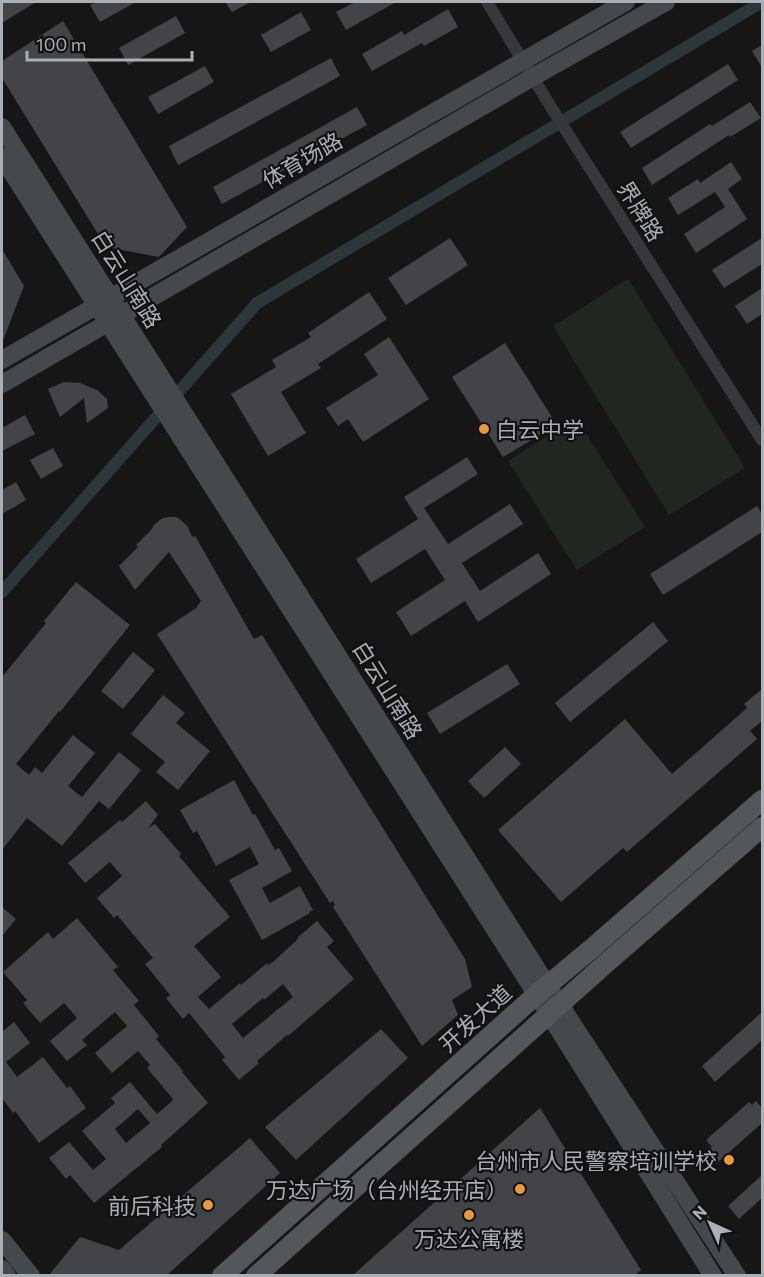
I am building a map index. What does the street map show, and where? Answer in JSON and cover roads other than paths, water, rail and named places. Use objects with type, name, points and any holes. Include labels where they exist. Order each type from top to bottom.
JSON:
[{"type":"main road","name":"体育场路","points":[[2,360],[626,2]]},
{"type":"main road","name":"体育场路","points":[[2,384],[532,77],[666,2]]},
{"type":"main road","name":"白云山南路","points":[[2,127],[104,302]]},
{"type":"main road","name":"白云山南路","points":[[2,157],[104,302],[184,427],[554,1009],[713,1275]]},
{"type":"main road","name":"开发大道","points":[[222,1275],[542,990],[762,800]]},
{"type":"main road","name":"开发大道","points":[[256,1275],[762,827]]},
{"type":"main road","name":"白云山南路","points":[[554,1009],[737,1275]]},
{"type":"main road","points":[[2,1240],[31,1275]]},
{"type":"main road","points":[[2,1269],[7,1275]]},
{"type":"street","name":"界牌路","points":[[487,2],[762,440]]},
{"type":"waterway","points":[[2,592],[257,303],[762,2]]},
{"type":"place","name":"白云中学","points":[[484,429]]},
{"type":"place","name":"台州市人民警察培训学校","points":[[729,1160]]},
{"type":"place","name":"万达广场（台州经开店）","points":[[520,1189]]},
{"type":"place","name":"前后科技","points":[[208,1205]]},
{"type":"place","name":"万达公寓楼","points":[[469,1215]]}]
